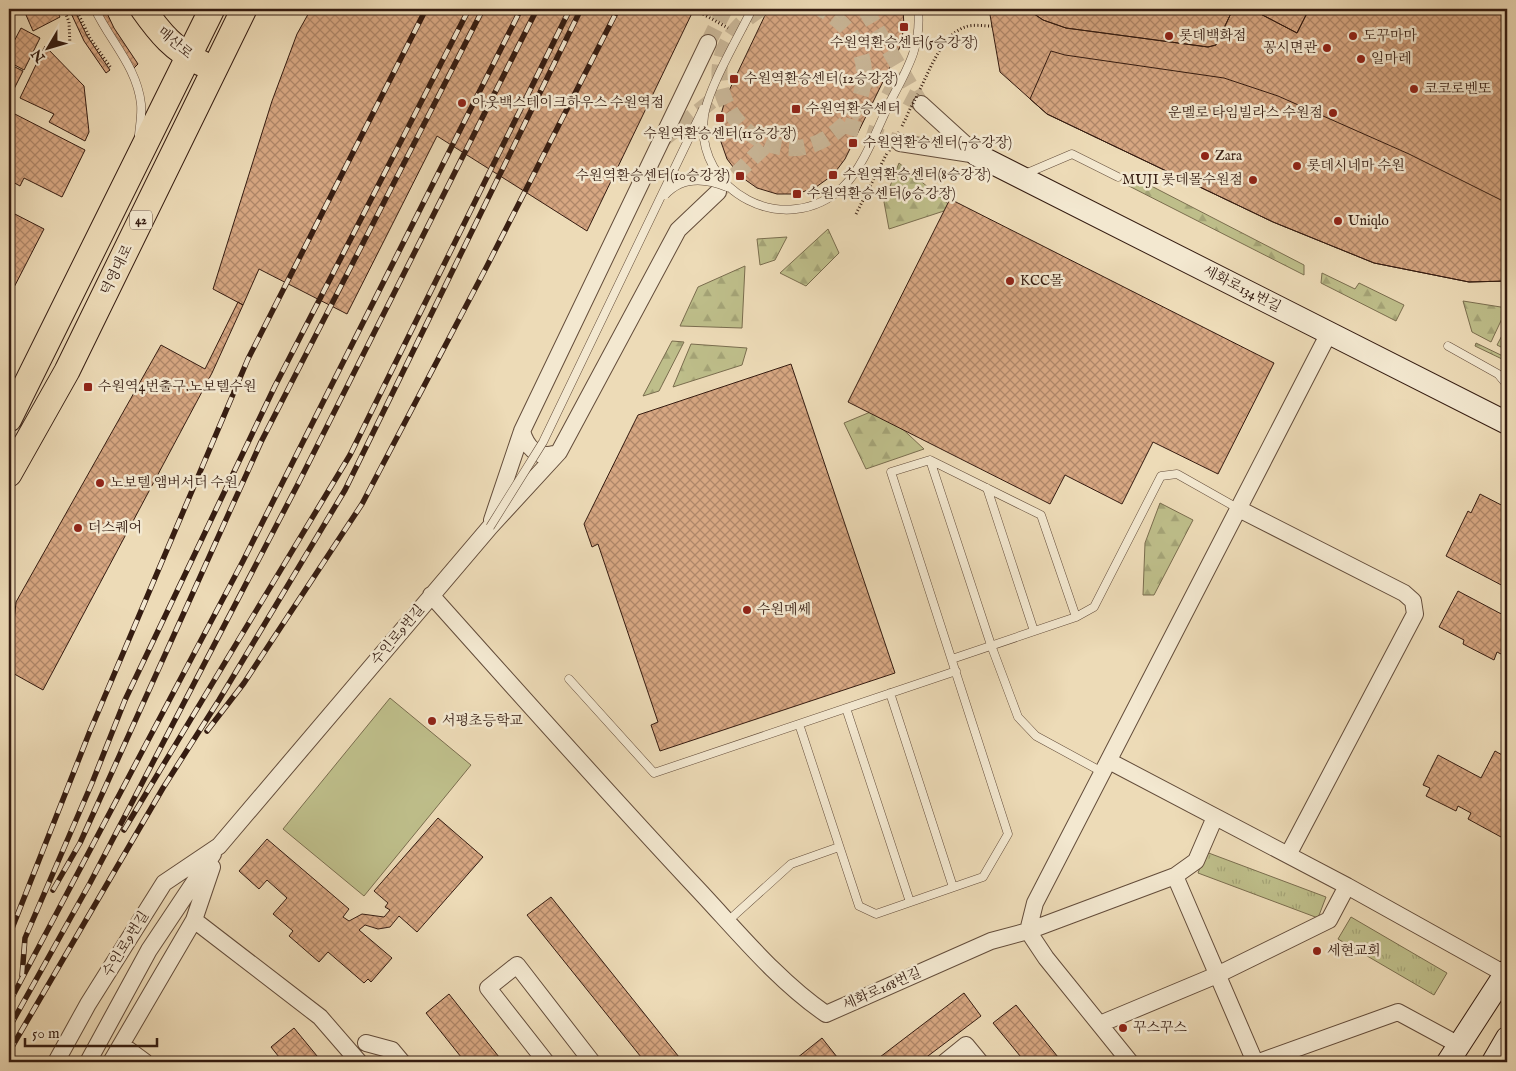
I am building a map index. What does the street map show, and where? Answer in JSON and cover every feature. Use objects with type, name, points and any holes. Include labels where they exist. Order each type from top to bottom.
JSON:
[{"type":"main road","name":"매산로","points":[[143,9],[161,35],[187,56],[215,70]]},
{"type":"main road","points":[[187,56],[212,9]]},
{"type":"main road","name":"덕영대로","points":[[9,474],[67,371],[244,9]]},
{"type":"main road","name":"42","points":[[9,420],[18,386],[137,163],[187,56]]},
{"type":"street","points":[[490,527],[522,431],[708,43]]},
{"type":"street","points":[[920,104],[977,155]]},
{"type":"street","points":[[899,138],[977,155]]},
{"type":"street","name":"세화로134번길","points":[[977,155],[1507,423]]},
{"type":"street","points":[[431,595],[559,452],[678,230],[723,190]]},
{"type":"street","points":[[1130,1062],[1046,958],[1028,931],[1035,903],[1107,767],[1329,333]]},
{"type":"street","points":[[522,431],[525,442],[540,455],[548,456],[559,452]]},
{"type":"street","points":[[1239,509],[1404,593],[1413,601],[1415,614],[1288,854]]},
{"type":"street","name":"수인로9번길","points":[[56,1062],[88,1004],[164,883],[219,846],[431,595],[642,829]]},
{"type":"street","points":[[1107,767],[1288,854],[1506,973],[1453,1054],[1398,1012],[1259,1062]]},
{"type":"street","points":[[1028,931],[1175,876],[1196,861],[1214,817]]},
{"type":"street","name":"세화로168번길","points":[[642,829],[790,985],[826,1014],[991,941],[1028,931]]},
{"type":"street","points":[[88,1062],[149,950],[219,846]]},
{"type":"street","name":"수인로9번길","points":[[112,1062],[194,920],[219,846]]},
{"type":"street","points":[[1175,876],[1255,1062]]},
{"type":"street","points":[[1100,1024],[1218,975],[1329,920],[1347,886]]},
{"type":"street","points":[[194,920],[320,1016],[359,1062]]},
{"type":"street","points":[[546,1062],[488,988],[516,965],[592,1062]]},
{"type":"street","points":[[1493,1062],[1507,1038]]},
{"type":"street","points":[[366,1043],[392,1050],[402,1062]]},
{"type":"street","points":[[122,1045],[145,1062]]},
{"type":"street","points":[[945,1062],[966,1045],[980,1062]]},
{"type":"lane","points":[[95,9],[105,30],[130,66],[141,104],[137,163]]},
{"type":"lane","points":[[490,527],[543,442],[752,9]]},
{"type":"lane","points":[[660,200],[680,183],[696,180],[712,181],[723,190],[751,203],[775,210],[800,209],[824,201],[844,187],[858,167],[915,52],[920,28],[918,9]]},
{"type":"lane","points":[[712,91],[704,115],[704,142],[723,190]]},
{"type":"lane","points":[[1019,176],[1072,154],[1118,177]]},
{"type":"lane","points":[[1448,346],[1498,374],[1507,385]]},
{"type":"lane","points":[[799,724],[858,906],[876,914],[983,877],[1008,834],[891,472],[930,460],[1041,515],[1076,617]]},
{"type":"lane","points":[[930,460],[991,646],[1018,717],[1036,736],[1107,767]]},
{"type":"lane","points":[[952,659],[1076,617],[1094,607],[1161,476],[1177,474],[1239,509]]},
{"type":"lane","points":[[987,488],[1034,631]]},
{"type":"lane","points":[[569,679],[654,773],[956,671]]},
{"type":"lane","points":[[890,693],[953,887]]},
{"type":"lane","points":[[846,708],[910,902]]},
{"type":"lane","points":[[728,921],[791,864],[839,847]]},
{"type":"path","points":[[64,9],[69,22],[70,46]]},
{"type":"path","points":[[76,9],[90,38],[111,68]]},
{"type":"path","points":[[694,9],[740,34]]},
{"type":"path","points":[[905,119],[935,60],[949,39],[966,26],[992,26]]},
{"type":"path","points":[[856,214],[899,138]]},
{"type":"green space","points":[[899,163],[953,208],[889,229],[884,202]]},
{"type":"green space","points":[[1130,175],[1304,265],[1304,275],[1125,184]]},
{"type":"green space","points":[[828,229],[839,253],[806,286],[780,273]]},
{"type":"green space","points":[[787,237],[775,260],[760,265],[757,239]]},
{"type":"green space","points":[[745,266],[742,328],[680,326],[698,287]]},
{"type":"green space","points":[[1322,273],[1355,289],[1359,283],[1404,305],[1396,321],[1321,283]]},
{"type":"green space","points":[[1463,301],[1507,308],[1491,342],[1472,332]]},
{"type":"green space","points":[[1507,326],[1507,350],[1497,345]]},
{"type":"green space","points":[[672,341],[684,342],[659,391],[643,396]]},
{"type":"green space","points":[[1476,343],[1507,358],[1507,367],[1502,359],[1475,346]]},
{"type":"green space","points":[[691,344],[747,348],[742,365],[673,387]]},
{"type":"green space","points":[[880,408],[924,449],[866,469],[844,423]]},
{"type":"green space","points":[[1160,503],[1193,520],[1154,595],[1143,595],[1145,543]]},
{"type":"green space","points":[[390,698],[471,765],[364,896],[283,829]]},
{"type":"green space","points":[[1206,852],[1326,897],[1318,918],[1198,873]]},
{"type":"green space","points":[[1351,917],[1447,973],[1434,995],[1338,939]]},
{"type":"building","points":[[39,9],[56,9],[60,17],[33,31],[26,15]]},
{"type":"building","points":[[69,9],[74,9],[87,36],[110,70],[106,73],[84,41]]},
{"type":"building","points":[[98,9],[105,9],[114,28],[138,64],[134,68],[118,45]]},
{"type":"building","points":[[311,9],[694,9],[587,231],[437,136],[347,314],[259,269],[243,305],[213,289],[272,101],[297,34]]},
{"type":"building","name":"수원역환승센터","points":[[768,9],[903,9],[904,27],[900,47],[845,159],[833,175],[816,187],[797,194],[777,194],[757,188],[740,176],[727,159],[720,139],[720,118],[726,97]]},
{"type":"building","points":[[989,9],[1027,9],[1043,20],[1066,28],[1208,47],[1216,45],[1233,9],[1251,9],[1297,33],[1309,9],[1507,9],[1507,281],[1469,282],[1374,263],[1273,222],[1047,114],[1000,72]]},
{"type":"building","name":"롯데백화점","points":[[1027,9],[1233,9],[1216,45],[1208,47],[1066,28],[1043,20]]},
{"type":"building","name":"롯데백화점","points":[[1251,9],[1309,9],[1297,33]]},
{"type":"building","points":[[21,28],[40,38],[24,70],[9,62],[9,51]]},
{"type":"building","points":[[45,46],[84,86],[89,132],[85,141],[49,122],[54,114],[20,98]]},
{"type":"building","points":[[1051,51],[1065,55],[1224,78],[1278,96],[1409,154],[1507,203],[1507,281],[1469,282],[1374,263],[1273,222],[1047,114],[1030,99]]},
{"type":"building","points":[[9,64],[23,71],[10,97],[9,97]]},
{"type":"building","points":[[9,111],[85,150],[62,197],[24,178],[20,186],[9,180]]},
{"type":"building","name":"KCC몰","points":[[950,199],[1274,363],[1218,474],[1153,442],[1122,504],[1065,475],[1050,504],[848,402]]},
{"type":"building","points":[[9,211],[44,229],[9,297]]},
{"type":"building","name":"노보텔 앰버서더 수원","points":[[238,302],[243,305],[212,373],[43,690],[9,671],[16,602],[161,345],[205,369]]},
{"type":"building","name":"수원메쎄","points":[[791,364],[895,673],[660,751],[651,725],[658,722],[598,544],[592,547],[584,524],[638,415]]},
{"type":"building","points":[[1480,494],[1507,508],[1507,588],[1446,556],[1468,511],[1471,513]]},
{"type":"building","points":[[1458,591],[1507,617],[1507,657],[1497,652],[1494,660],[1463,644],[1464,640],[1439,627]]},
{"type":"building","points":[[1507,750],[1507,826],[1501,837],[1468,819],[1471,813],[1458,806],[1456,811],[1426,796],[1430,788],[1423,785],[1438,755],[1481,778],[1495,751],[1504,756]]},
{"type":"building","points":[[438,818],[483,857],[417,932],[399,916],[390,927],[378,929],[365,925],[359,930],[392,958],[371,982],[368,979],[364,983],[328,952],[319,962],[289,936],[293,931],[273,914],[287,898],[267,880],[259,889],[239,871],[267,839],[349,909],[343,917],[349,921],[362,914],[384,917],[390,910],[385,907],[388,903],[374,891]]},
{"type":"building","points":[[551,897],[683,1062],[645,1062],[527,915]]},
{"type":"building","points":[[964,993],[981,1016],[920,1062],[884,1062],[880,1057]]},
{"type":"building","points":[[449,994],[503,1062],[465,1062],[426,1013]]},
{"type":"building","points":[[1016,1005],[1062,1062],[1025,1062],[993,1023]]},
{"type":"building","points":[[294,1028],[322,1062],[283,1062],[271,1047]]},
{"type":"building","points":[[822,1038],[841,1062],[792,1062]]},
{"type":"tunnel","points":[[708,43],[725,9]]},
{"type":"tunnel","points":[[761,9],[733,34],[720,62],[722,90],[734,116],[754,136],[780,147],[809,146],[839,129],[850,118],[860,98],[864,76],[861,55],[857,45],[846,28],[821,9]]},
{"type":"tunnel","points":[[865,9],[921,104]]},
{"type":"tunnel","points":[[864,74],[921,104]]},
{"type":"tunnel","points":[[661,141],[714,99]]},
{"type":"tunnel","points":[[844,125],[900,143]]},
{"type":"tunnel","points":[[718,192],[768,143]]},
{"type":"railway","points":[[9,936],[90,731],[248,359],[426,9]]},
{"type":"railway","points":[[22,976],[25,938],[92,783],[125,700],[275,386],[469,9]]},
{"type":"railway","points":[[53,890],[80,843],[261,442],[483,9]]},
{"type":"railway","points":[[9,1003],[243,561],[521,9]]},
{"type":"railway","points":[[9,1028],[90,883],[298,484],[537,9]]},
{"type":"railway","points":[[124,830],[350,455],[570,9]]},
{"type":"railway","points":[[9,1052],[163,788],[219,700],[345,490],[581,9]]},
{"type":"railway","points":[[207,731],[244,683],[362,504],[487,266],[618,9]]},
{"type":"place","name":"수원역환승센터(5승강장)","points":[[904,27]]},
{"type":"place","name":"롯데백화점","points":[[1169,36]]},
{"type":"place","name":"도꾸마마","points":[[1353,36]]},
{"type":"place","name":"꽁시면관","points":[[1327,48]]},
{"type":"place","name":"일마레","points":[[1361,59]]},
{"type":"place","name":"수원역환승센터(12승강장)","points":[[734,79]]},
{"type":"place","name":"코코로벤또","points":[[1414,89]]},
{"type":"place","name":"아웃백스테이크하우스 수원역점","points":[[462,103]]},
{"type":"place","name":"수원역환승센터","points":[[796,109]]},
{"type":"place","name":"운멜로 타임빌라스 수원점","points":[[1333,113]]},
{"type":"place","name":"수원역환승센터(11승강장)","points":[[720,118]]},
{"type":"place","name":"수원역환승센터(7승강장)","points":[[853,143]]},
{"type":"place","name":"Zara","points":[[1205,156]]},
{"type":"place","name":"롯데시네마 수원","points":[[1297,166]]},
{"type":"place","name":"수원역환승센터(8승강장)","points":[[833,175]]},
{"type":"place","name":"수원역환승센터(10승강장)","points":[[740,176]]},
{"type":"place","name":"MUJI 롯데몰수원점","points":[[1253,180]]},
{"type":"place","name":"수원역환승센터(9승강장)","points":[[797,194]]},
{"type":"place","name":"Uniqlo","points":[[1338,221]]},
{"type":"place","name":"KCC몰","points":[[1010,281]]},
{"type":"place","name":"수원역4번출구.노보텔수원","points":[[88,387]]},
{"type":"place","name":"노보텔 앰버서더 수원","points":[[100,483]]},
{"type":"place","name":"더스퀘어","points":[[78,528]]},
{"type":"place","name":"수원메쎄","points":[[747,610]]},
{"type":"place","name":"서평초등학교","points":[[432,721]]},
{"type":"place","name":"세현교회","points":[[1317,951]]},
{"type":"place","name":"꾸스꾸스","points":[[1123,1028]]}]
